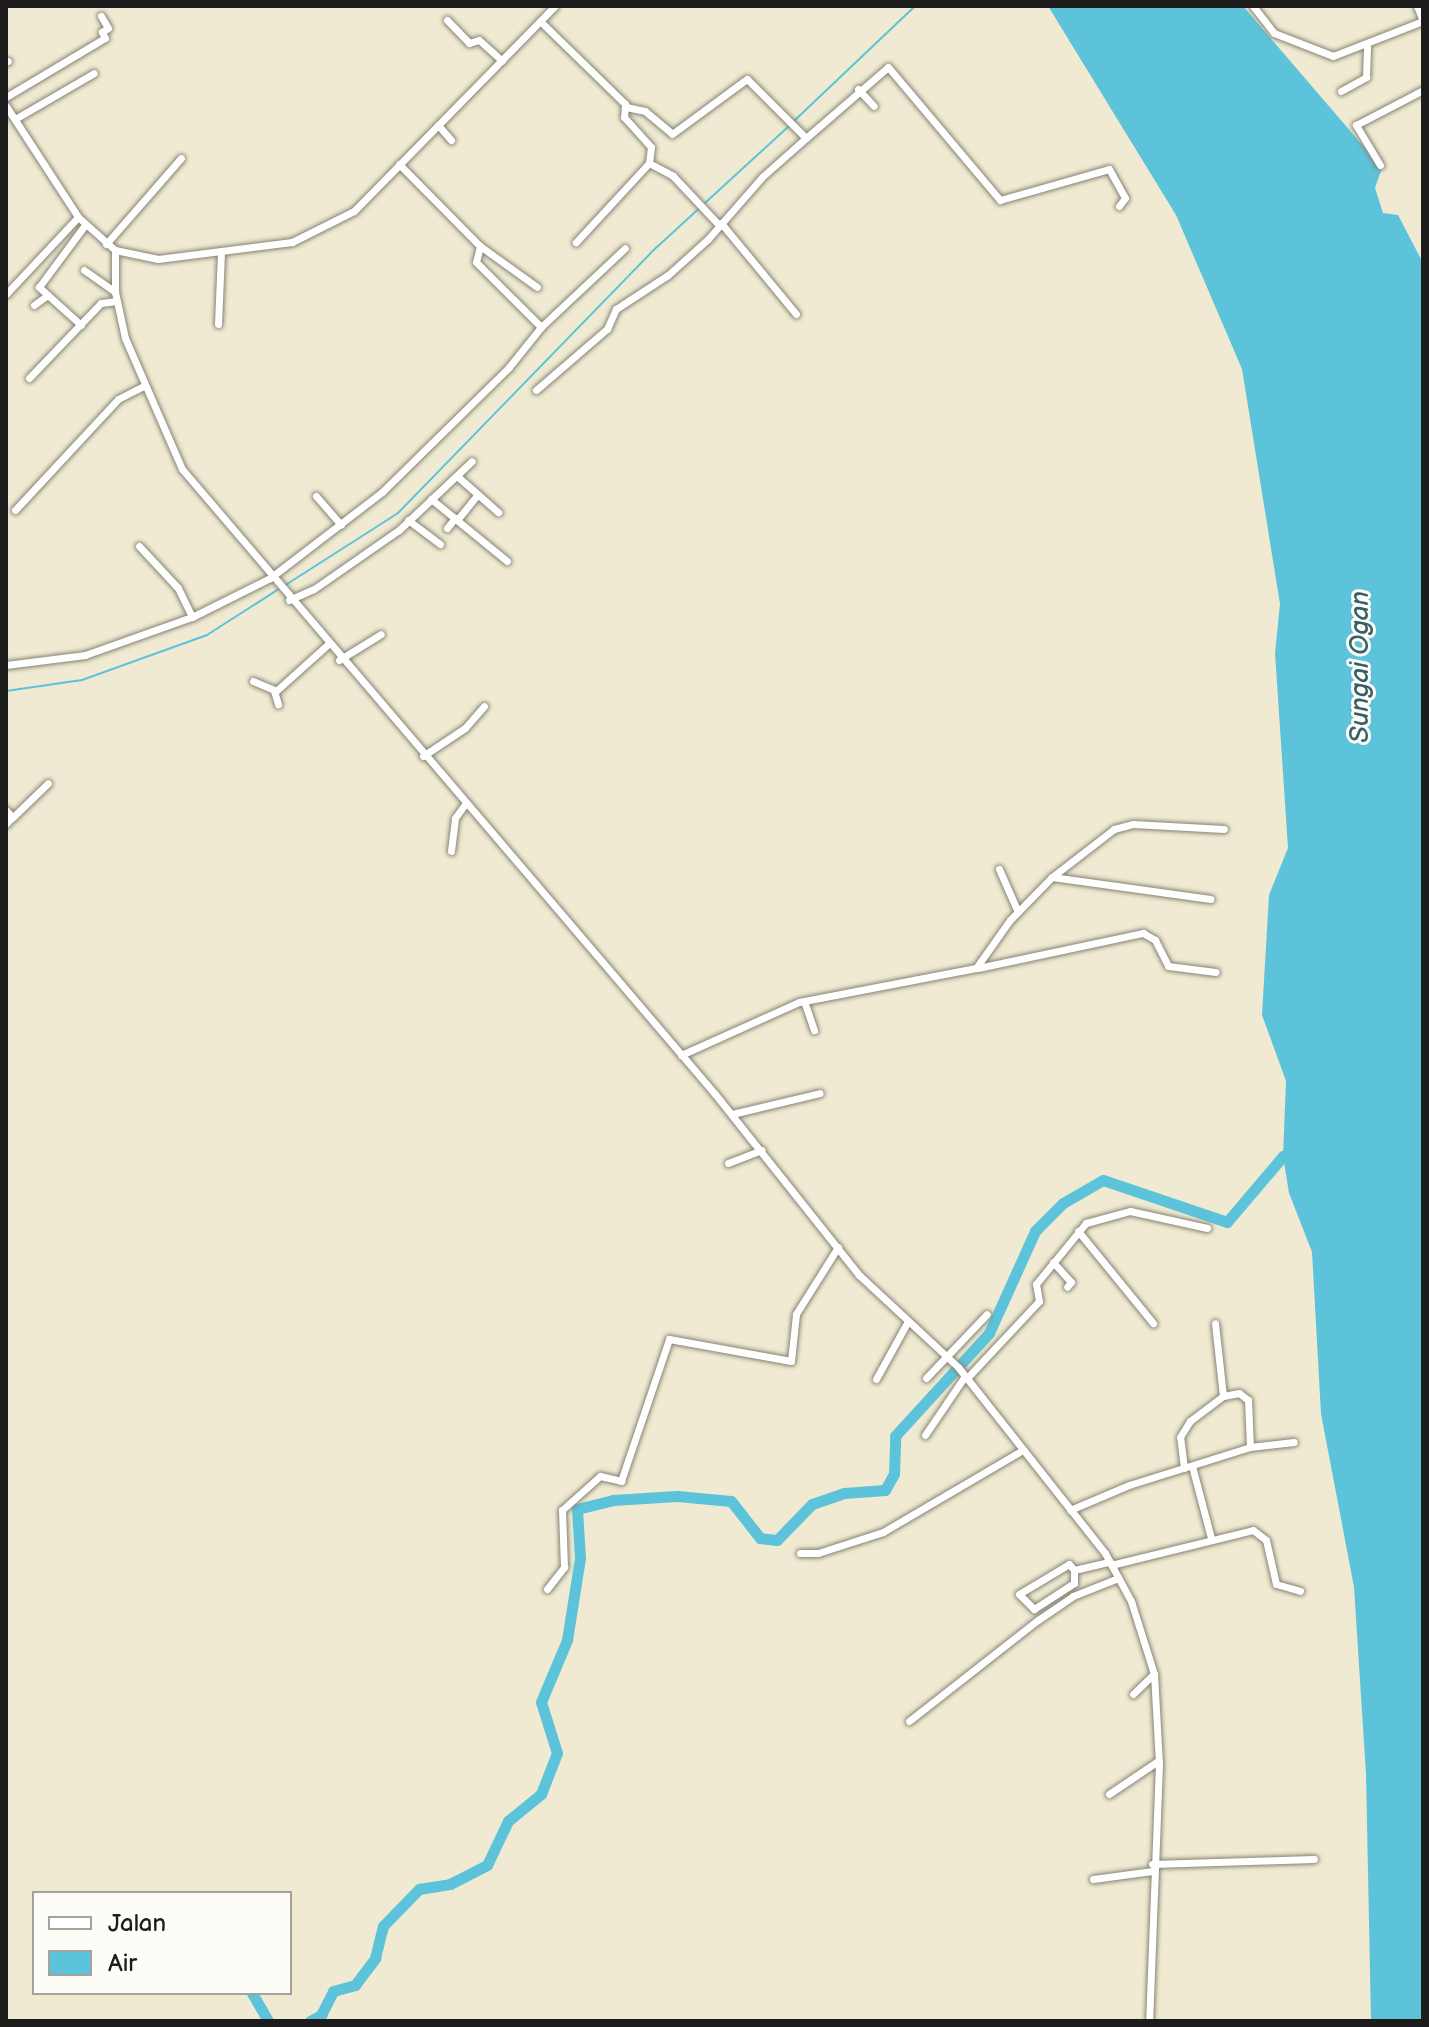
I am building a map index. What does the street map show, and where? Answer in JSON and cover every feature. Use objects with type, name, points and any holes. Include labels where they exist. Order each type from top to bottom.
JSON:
[{"type":"street","points":[[7,108],[78,217],[115,250],[158,259],[292,242],[325,230],[354,211],[555,6]]},
{"type":"street","points":[[1253,6],[1270,30],[1321,54],[1338,56],[1423,21],[1417,6]]},
{"type":"street","points":[[6,97],[105,38],[102,32],[108,28],[101,16]]},
{"type":"street","points":[[447,20],[469,43],[479,40],[502,61]]},
{"type":"street","points":[[540,21],[626,107],[642,110],[672,134],[745,79],[804,136]]},
{"type":"street","points":[[1341,91],[1366,77],[1367,46]]},
{"type":"street","points":[[536,390],[607,329],[616,309],[668,275],[804,136],[858,89],[890,67],[1001,201],[1109,169],[1125,195],[1119,206]]},
{"type":"street","points":[[15,119],[63,96],[94,73]]},
{"type":"street","points":[[858,89],[874,106]]},
{"type":"street","points":[[1380,165],[1356,125],[1423,90]]},
{"type":"street","points":[[576,242],[649,163],[651,147],[624,117],[626,107]]},
{"type":"street","points":[[438,125],[451,140]]},
{"type":"street","points":[[106,244],[181,158]]},
{"type":"street","points":[[649,163],[658,164],[718,222],[796,314]]},
{"type":"street","points":[[399,164],[480,246],[537,287]]},
{"type":"street","points":[[6,294],[78,217]]},
{"type":"street","points":[[81,325],[39,287],[85,225]]},
{"type":"street","points":[[480,246],[476,262],[541,327]]},
{"type":"street","points":[[6,665],[85,655],[192,617],[272,580],[341,525],[509,367],[541,327],[625,248]]},
{"type":"street","points":[[115,250],[117,301],[144,386],[182,469],[339,660],[732,1114],[859,1275],[956,1365],[1110,1564],[1154,1674],[1158,1761],[1149,2021]]},
{"type":"street","points":[[218,324],[221,251]]},
{"type":"street","points":[[84,270],[115,292]]},
{"type":"street","points":[[34,305],[48,295]]},
{"type":"street","points":[[29,378],[101,303],[117,301]]},
{"type":"street","points":[[15,510],[118,399],[144,386]]},
{"type":"street","points":[[289,600],[314,589],[399,530],[472,461]]},
{"type":"street","points":[[457,476],[498,512]]},
{"type":"street","points":[[447,528],[478,494]]},
{"type":"street","points":[[316,496],[341,525]]},
{"type":"street","points":[[431,499],[507,561]]},
{"type":"street","points":[[408,521],[440,544]]},
{"type":"street","points":[[139,546],[178,588],[192,617]]},
{"type":"street","points":[[339,660],[381,634]]},
{"type":"street","points":[[274,691],[327,645]]},
{"type":"street","points":[[253,681],[274,691],[278,704]]},
{"type":"street","points":[[423,756],[467,727],[484,706]]},
{"type":"street","points":[[6,810],[9,821],[48,783]]},
{"type":"street","points":[[451,851],[455,818],[465,804]]},
{"type":"street","points":[[976,968],[1018,912],[1052,877],[1114,829],[1133,824],[1224,829]]},
{"type":"street","points":[[999,869],[1018,912]]},
{"type":"street","points":[[1052,877],[1210,899]]},
{"type":"street","points":[[681,1055],[804,1001],[1143,933],[1155,940],[1168,966],[1216,972]]},
{"type":"street","points":[[804,1001],[814,1030]]},
{"type":"street","points":[[732,1114],[820,1093]]},
{"type":"street","points":[[728,1163],[762,1150]]},
{"type":"street","points":[[925,1435],[966,1377],[1039,1301],[1035,1287],[1078,1231],[1106,1215],[1130,1211],[1207,1228]]},
{"type":"street","points":[[1078,1231],[1153,1323]]},
{"type":"street","points":[[547,1589],[564,1567],[562,1510],[600,1476],[622,1480],[670,1338],[790,1362],[796,1316],[838,1247]]},
{"type":"street","points":[[1053,1262],[1071,1282],[1067,1287]]},
{"type":"street","points":[[926,1378],[944,1355],[987,1314]]},
{"type":"street","points":[[876,1379],[908,1321]]},
{"type":"street","points":[[1215,1323],[1223,1396]]},
{"type":"street","points":[[1211,1538],[1180,1437],[1190,1421],[1223,1396],[1239,1393],[1248,1400],[1250,1447]]},
{"type":"street","points":[[1070,1510],[1250,1447],[1294,1442]]},
{"type":"street","points":[[800,1553],[818,1553],[906,1520],[1023,1450]]},
{"type":"street","points":[[1074,1570],[1211,1538],[1257,1532],[1266,1540],[1276,1584],[1300,1591]]},
{"type":"street","points":[[1068,1564],[1074,1570],[1074,1583],[1034,1609],[1019,1594],[1068,1564]]},
{"type":"street","points":[[909,1721],[1073,1596],[1118,1578]]},
{"type":"street","points":[[1133,1694],[1154,1674]]},
{"type":"street","points":[[1109,1794],[1158,1761]]},
{"type":"street","points":[[1093,1879],[1152,1867],[1314,1859]]},
{"type":"water","name":"Sungai Ogan","points":[[1048,6],[1243,6],[1382,168],[1375,188],[1383,213],[1398,215],[1423,263],[1423,2021],[1371,2021],[1366,1774],[1354,1587],[1321,1414],[1312,1252],[1289,1193],[1283,1156],[1286,1081],[1262,1015],[1269,895],[1288,848],[1275,653],[1280,604],[1242,369],[1176,215]]},
{"type":"waterway","points":[[794,121],[915,6]]},
{"type":"waterway","points":[[284,586],[398,513],[657,247],[789,126]]},
{"type":"waterway","points":[[6,691],[82,680],[207,635],[279,589]]},
{"type":"waterway","points":[[310,2021],[321,2015],[333,1991],[355,1985],[375,1958],[383,1926],[419,1889],[450,1884],[487,1865],[508,1821],[541,1794],[557,1753],[541,1702],[567,1640],[580,1558],[577,1509],[613,1500],[677,1496],[731,1501],[760,1538],[777,1540],[812,1504],[844,1493],[885,1490],[894,1474],[895,1436],[989,1333],[1035,1231],[1063,1203],[1103,1180],[1227,1222],[1283,1156]]},
{"type":"waterway","points":[[253,1995],[268,2021]]}]
